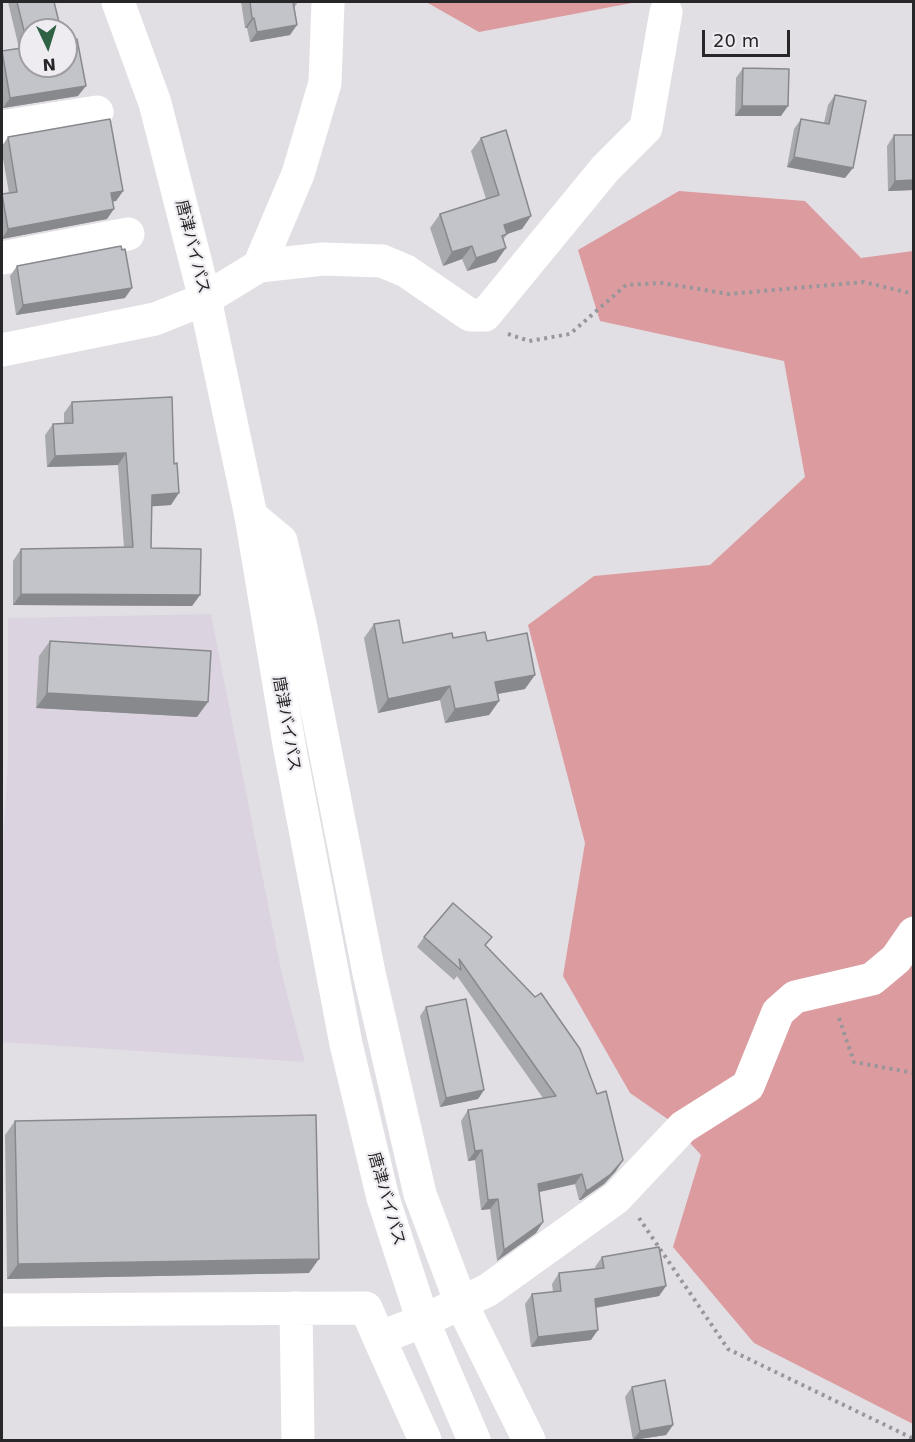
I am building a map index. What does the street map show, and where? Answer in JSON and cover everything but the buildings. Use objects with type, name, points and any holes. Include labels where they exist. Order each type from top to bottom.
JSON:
[{"type":"main road","name":"唐津バイパス","points":[[118,2],[155,103],[205,299],[251,516],[290,750],[346,1044],[383,1198],[423,1321],[474,1440]]},
{"type":"main road","points":[[259,266],[298,174],[325,83],[328,2]]},
{"type":"main road","points":[[2,350],[155,320],[205,299],[259,266],[323,259],[382,261],[406,271],[470,315],[485,315],[605,169],[646,128],[666,12]]},
{"type":"main road","points":[[2,127],[97,112]]},
{"type":"main road","points":[[2,258],[128,234]]},
{"type":"main road","points":[[251,516],[281,541],[300,622],[369,973],[420,1194],[461,1303],[529,1440]]},
{"type":"main road","points":[[379,1338],[423,1321],[488,1290],[616,1198],[683,1127],[748,1086],[778,1012],[795,997],[872,979],[896,958],[914,933]]},
{"type":"main road","points":[[296,1308],[298,1440]]},
{"type":"main road","points":[[2,1310],[366,1308],[424,1440]]},
{"type":"path","points":[[485,315],[494,330],[529,341],[570,333],[626,285],[662,283],[729,294],[864,282],[914,294]]},
{"type":"path","points":[[795,997],[840,1019],[854,1062],[914,1073]]},
{"type":"path","points":[[616,1198],[642,1221],[728,1349],[914,1439]]},
{"type":"shaded area","points":[[426,2],[637,2],[479,32]]},
{"type":"shaded area","points":[[679,191],[805,201],[861,258],[913,251],[913,1424],[754,1343],[673,1247],[701,1155],[669,1120],[630,1093],[563,976],[585,843],[528,625],[594,576],[710,565],[805,477],[784,361],[600,321],[578,250]]},
{"type":"shaded area","points":[[211,614],[282,975],[305,1062],[2,1042],[2,860],[8,760],[8,618]]}]
